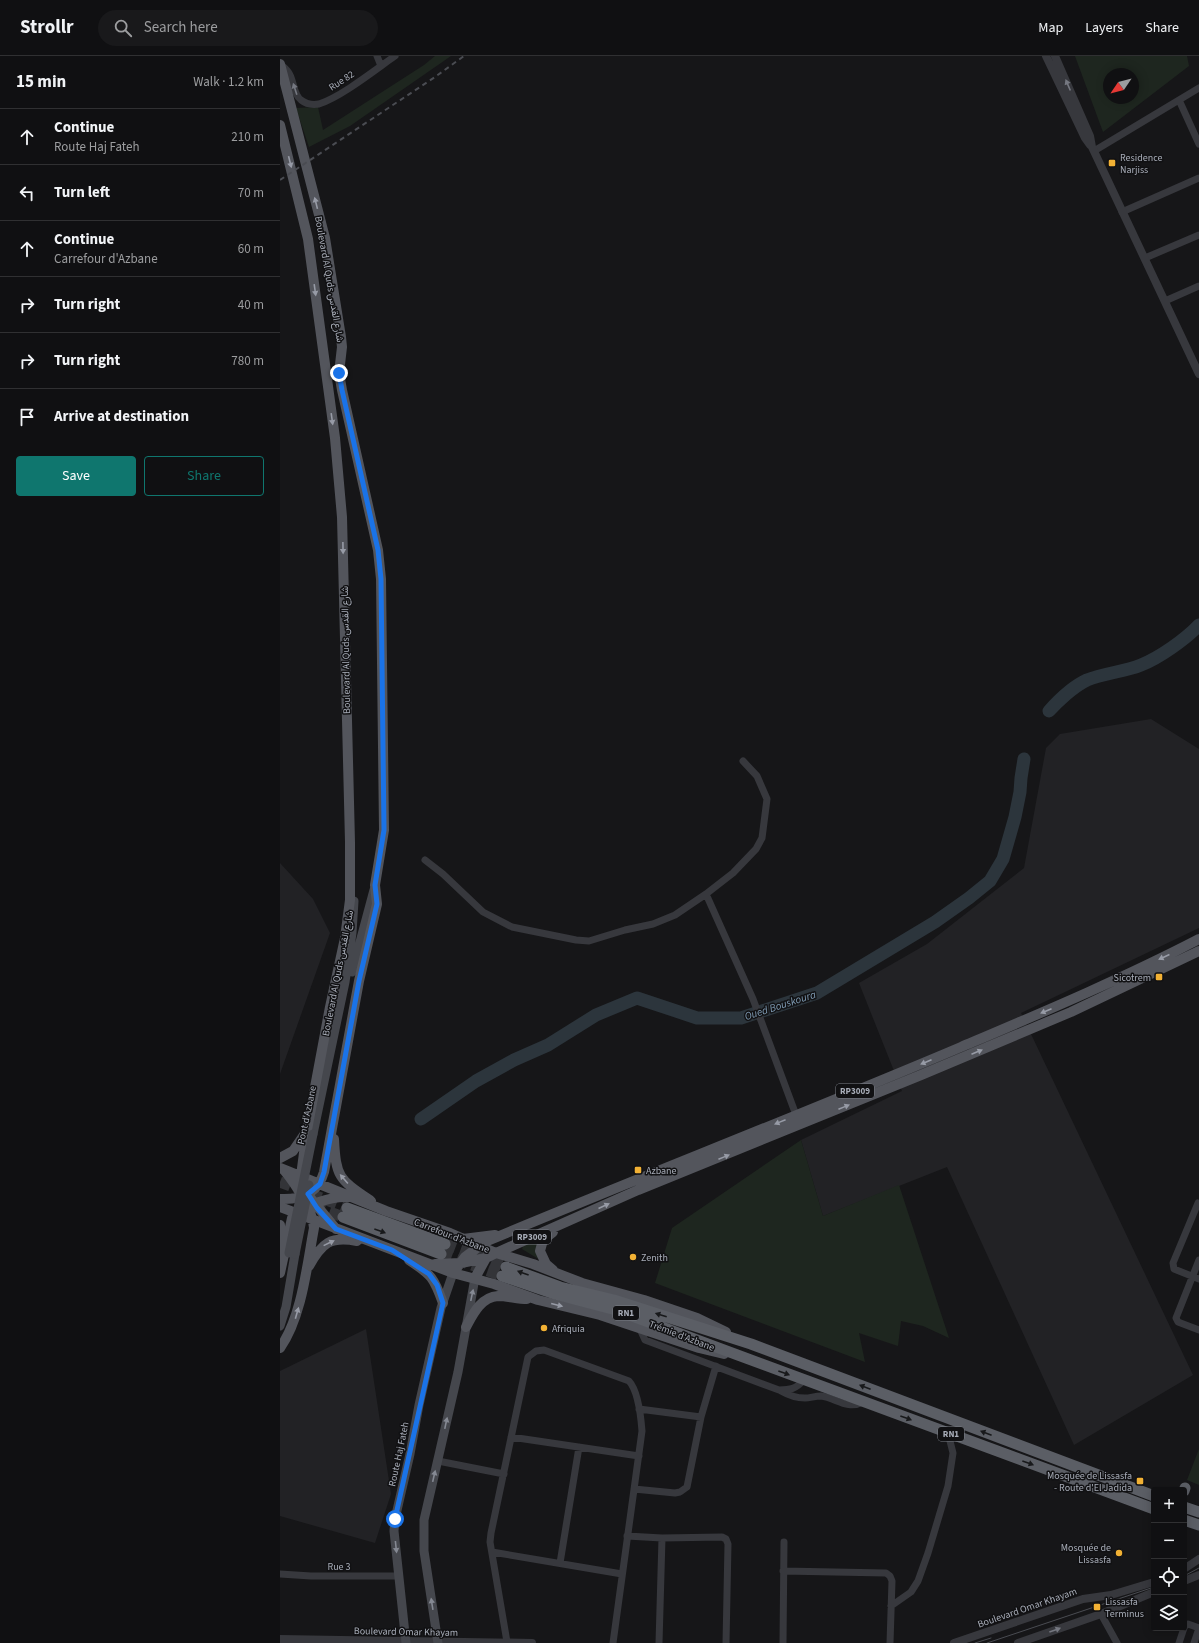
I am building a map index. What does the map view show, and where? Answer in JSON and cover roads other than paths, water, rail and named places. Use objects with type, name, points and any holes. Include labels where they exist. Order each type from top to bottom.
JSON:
[{"type":"highway","points":[[345,1213],[443,1249]]},
{"type":"highway","name":"Trémie d'Azbane","points":[[747,1359],[616,1310],[555,1294],[504,1272],[614,1300],[751,1344]]},
{"type":"highway","name":"RN1","points":[[751,1344],[1151,1495]]},
{"type":"highway","name":"RN1","points":[[747,1359],[1151,1508]]},
{"type":"highway","points":[[1187,1508],[1199,1512]]},
{"type":"highway","points":[[1187,1521],[1199,1525]]},
{"type":"main road","name":"Boulevard Al Quds شارع القدس","points":[[280,64],[325,238],[341,337],[342,347],[339,373],[378,550],[381,579],[384,830],[375,885],[377,904],[366,949],[333,1116],[324,1172],[320,1184]]},
{"type":"main road","name":"Boulevard Al Quds شارع القدس","points":[[280,125],[308,239],[335,438],[342,517],[350,842],[350,900],[345,938],[330,1007],[313,1134],[301,1176]]},
{"type":"main road","points":[[347,982],[354,903],[350,842]]},
{"type":"main road","points":[[347,982],[375,885]]},
{"type":"main road","name":"RP3009","points":[[479,1246],[634,1180],[796,1115],[1067,1002],[1169,955],[1199,939]]},
{"type":"main road","name":"RP3009","points":[[490,1254],[568,1222],[638,1190],[878,1094],[1064,1015],[1199,951]]},
{"type":"main road","name":"Pont d'Azbane","points":[[288,1254],[347,982]]},
{"type":"main road","points":[[333,1116],[335,1163],[339,1174],[353,1189],[386,1211]]},
{"type":"main road","points":[[280,1158],[293,1151],[313,1134]]},
{"type":"main road","points":[[284,1171],[311,1206],[336,1229]]},
{"type":"main road","points":[[280,1202],[287,1196],[291,1188],[284,1171]]},
{"type":"main road","name":"Carrefour d'Azbane","points":[[284,1171],[301,1176],[350,1197],[479,1246],[490,1254],[475,1278]]},
{"type":"main road","points":[[301,1176],[304,1195]]},
{"type":"main road","points":[[280,1202],[304,1195],[320,1184]]},
{"type":"main road","points":[[280,1273],[290,1221],[297,1214],[311,1206],[335,1198],[350,1197]]},
{"type":"main road","points":[[335,1198],[329,1203],[327,1212],[336,1229]]},
{"type":"main road","points":[[280,1202],[297,1214],[453,1273],[475,1278],[537,1299],[600,1315],[699,1348],[747,1359]]},
{"type":"main road","points":[[280,1348],[293,1326],[305,1273],[314,1228],[311,1206]]},
{"type":"main road","points":[[556,1273],[542,1258],[540,1246],[548,1236],[568,1222]]},
{"type":"main road","points":[[280,1225],[288,1254],[286,1306],[280,1326]]},
{"type":"main road","points":[[438,1643],[423,1537],[424,1520],[438,1461],[475,1278],[460,1238],[507,1233]]},
{"type":"main road","points":[[494,1284],[486,1272],[490,1254],[494,1244],[507,1233]]},
{"type":"main road","points":[[305,1273],[321,1247],[329,1241],[348,1239],[377,1244]]},
{"type":"main road","points":[[453,1273],[479,1246]]},
{"type":"main road","points":[[392,1250],[429,1274],[437,1285],[443,1303]]},
{"type":"main road","points":[[280,1308],[288,1254]]},
{"type":"main road","points":[[429,1263],[467,1260],[490,1254],[644,1300],[697,1318],[751,1344]]},
{"type":"main road","name":"Route Haj Fateh","points":[[405,1642],[394,1531],[395,1519],[443,1303],[453,1273]]},
{"type":"main road","points":[[466,1327],[476,1310],[483,1302],[491,1298],[498,1296],[520,1299],[537,1299]]},
{"type":"street","points":[[377,56],[381,66]]},
{"type":"street","name":"Rue 82","points":[[280,64],[291,76],[298,97],[310,104],[317,104],[336,96],[395,56]]},
{"type":"street","points":[[1046,56],[1084,138],[1093,149]]},
{"type":"street","points":[[1055,56],[1090,136],[1093,149],[1199,374]]},
{"type":"street","points":[[1093,149],[1199,88]]},
{"type":"street","points":[[1179,100],[1199,144]]},
{"type":"street","points":[[1122,212],[1199,178]]},
{"type":"street","points":[[1145,258],[1199,235]]},
{"type":"street","points":[[1165,301],[1199,286]]},
{"type":"street","points":[[425,860],[443,874],[483,912],[499,921],[524,930],[589,941],[625,930],[653,924],[675,915],[706,894],[733,873],[756,849],[762,838],[767,799],[757,776],[743,761]]},
{"type":"street","points":[[706,894],[753,999],[796,1115]]},
{"type":"street","points":[[1196,1278],[1174,1269],[1173,1262],[1198,1203]]},
{"type":"street","points":[[1198,1327],[1178,1322],[1176,1318],[1196,1278],[1199,1260]]},
{"type":"street","points":[[640,1329],[645,1340],[779,1390],[788,1396],[806,1399],[822,1396],[856,1406],[863,1402]]},
{"type":"street","points":[[507,1642],[492,1552],[491,1533],[528,1357],[536,1351],[544,1350],[629,1381],[634,1389],[642,1417],[639,1456],[613,1643]]},
{"type":"street","points":[[634,1489],[675,1493],[685,1489],[688,1485],[701,1417],[716,1366]]},
{"type":"street","points":[[779,1390],[790,1390],[799,1386],[804,1380]]},
{"type":"street","points":[[639,1408],[701,1417]]},
{"type":"street","points":[[891,1606],[911,1592],[918,1581],[928,1553],[930,1541],[936,1529],[948,1486],[952,1453],[948,1433]]},
{"type":"street","points":[[511,1437],[639,1456]]},
{"type":"street","points":[[560,1563],[579,1447]]},
{"type":"street","points":[[438,1461],[504,1474]]},
{"type":"street","points":[[627,1536],[662,1538],[722,1537],[726,1539],[728,1544],[726,1643]]},
{"type":"street","points":[[659,1643],[662,1538]]},
{"type":"street","points":[[783,1643],[784,1542]]},
{"type":"street","points":[[492,1552],[622,1574]]},
{"type":"street","points":[[1187,1567],[1199,1559]]},
{"type":"street","points":[[783,1571],[886,1573],[890,1576],[892,1581],[890,1643]]},
{"type":"street","name":"Rue 3","points":[[280,1574],[311,1576],[399,1576]]},
{"type":"street","points":[[1187,1579],[1199,1575]]},
{"type":"street","name":"Boulevard Omar Khayam","points":[[954,1643],[1083,1598],[1111,1594],[1151,1583]]},
{"type":"street","points":[[1018,1643],[1101,1614],[1151,1593]]},
{"type":"street","points":[[1101,1614],[1117,1643]]},
{"type":"street","points":[[1187,1625],[1199,1628],[1194,1643]]},
{"type":"street","points":[[1180,1643],[1183,1631]]},
{"type":"street","name":"Boulevard Omar Khayam","points":[[280,1639],[438,1643],[532,1643]]},
{"type":"waterway","name":"Oued Bouskoura","points":[[1049,711],[1066,694],[1087,680],[1148,662],[1172,648],[1199,625]]},
{"type":"waterway","name":"Oued Bouskoura","points":[[421,1119],[476,1081],[514,1060],[548,1045],[596,1015],[637,998],[697,1018],[741,1018],[817,993],[935,922],[990,881],[1003,859],[1015,817],[1024,759]]},
{"type":"tunnel","points":[[280,1182],[347,1208]]},
{"type":"tunnel","points":[[314,1206],[343,1217]]},
{"type":"tunnel","points":[[445,1244],[506,1267]]},
{"type":"tunnel","points":[[441,1254],[502,1276]]},
{"type":"tram line","points":[[1187,1574],[1199,1568]]},
{"type":"tram line","points":[[987,1643],[1151,1588]]},
{"type":"tram line","points":[[975,1643],[991,1638]]},
{"type":"railway","points":[[280,180],[435,77],[464,56]]},
{"type":"place","name":"Residence Narjiss","points":[[1112,163]]},
{"type":"place","name":"Sicotrem","points":[[1159,977]]},
{"type":"place","name":"Azbane","points":[[638,1170]]},
{"type":"place","name":"Zenith","points":[[633,1257]]},
{"type":"place","name":"Afriquia","points":[[544,1328]]},
{"type":"place","name":"Mosquée de Lissasfa - Route d'El Jadida","points":[[1140,1481]]},
{"type":"place","name":"Mosquée de Lissasfa","points":[[1119,1553]]},
{"type":"place","name":"Lissasfa Terminus","points":[[1097,1607]]}]
